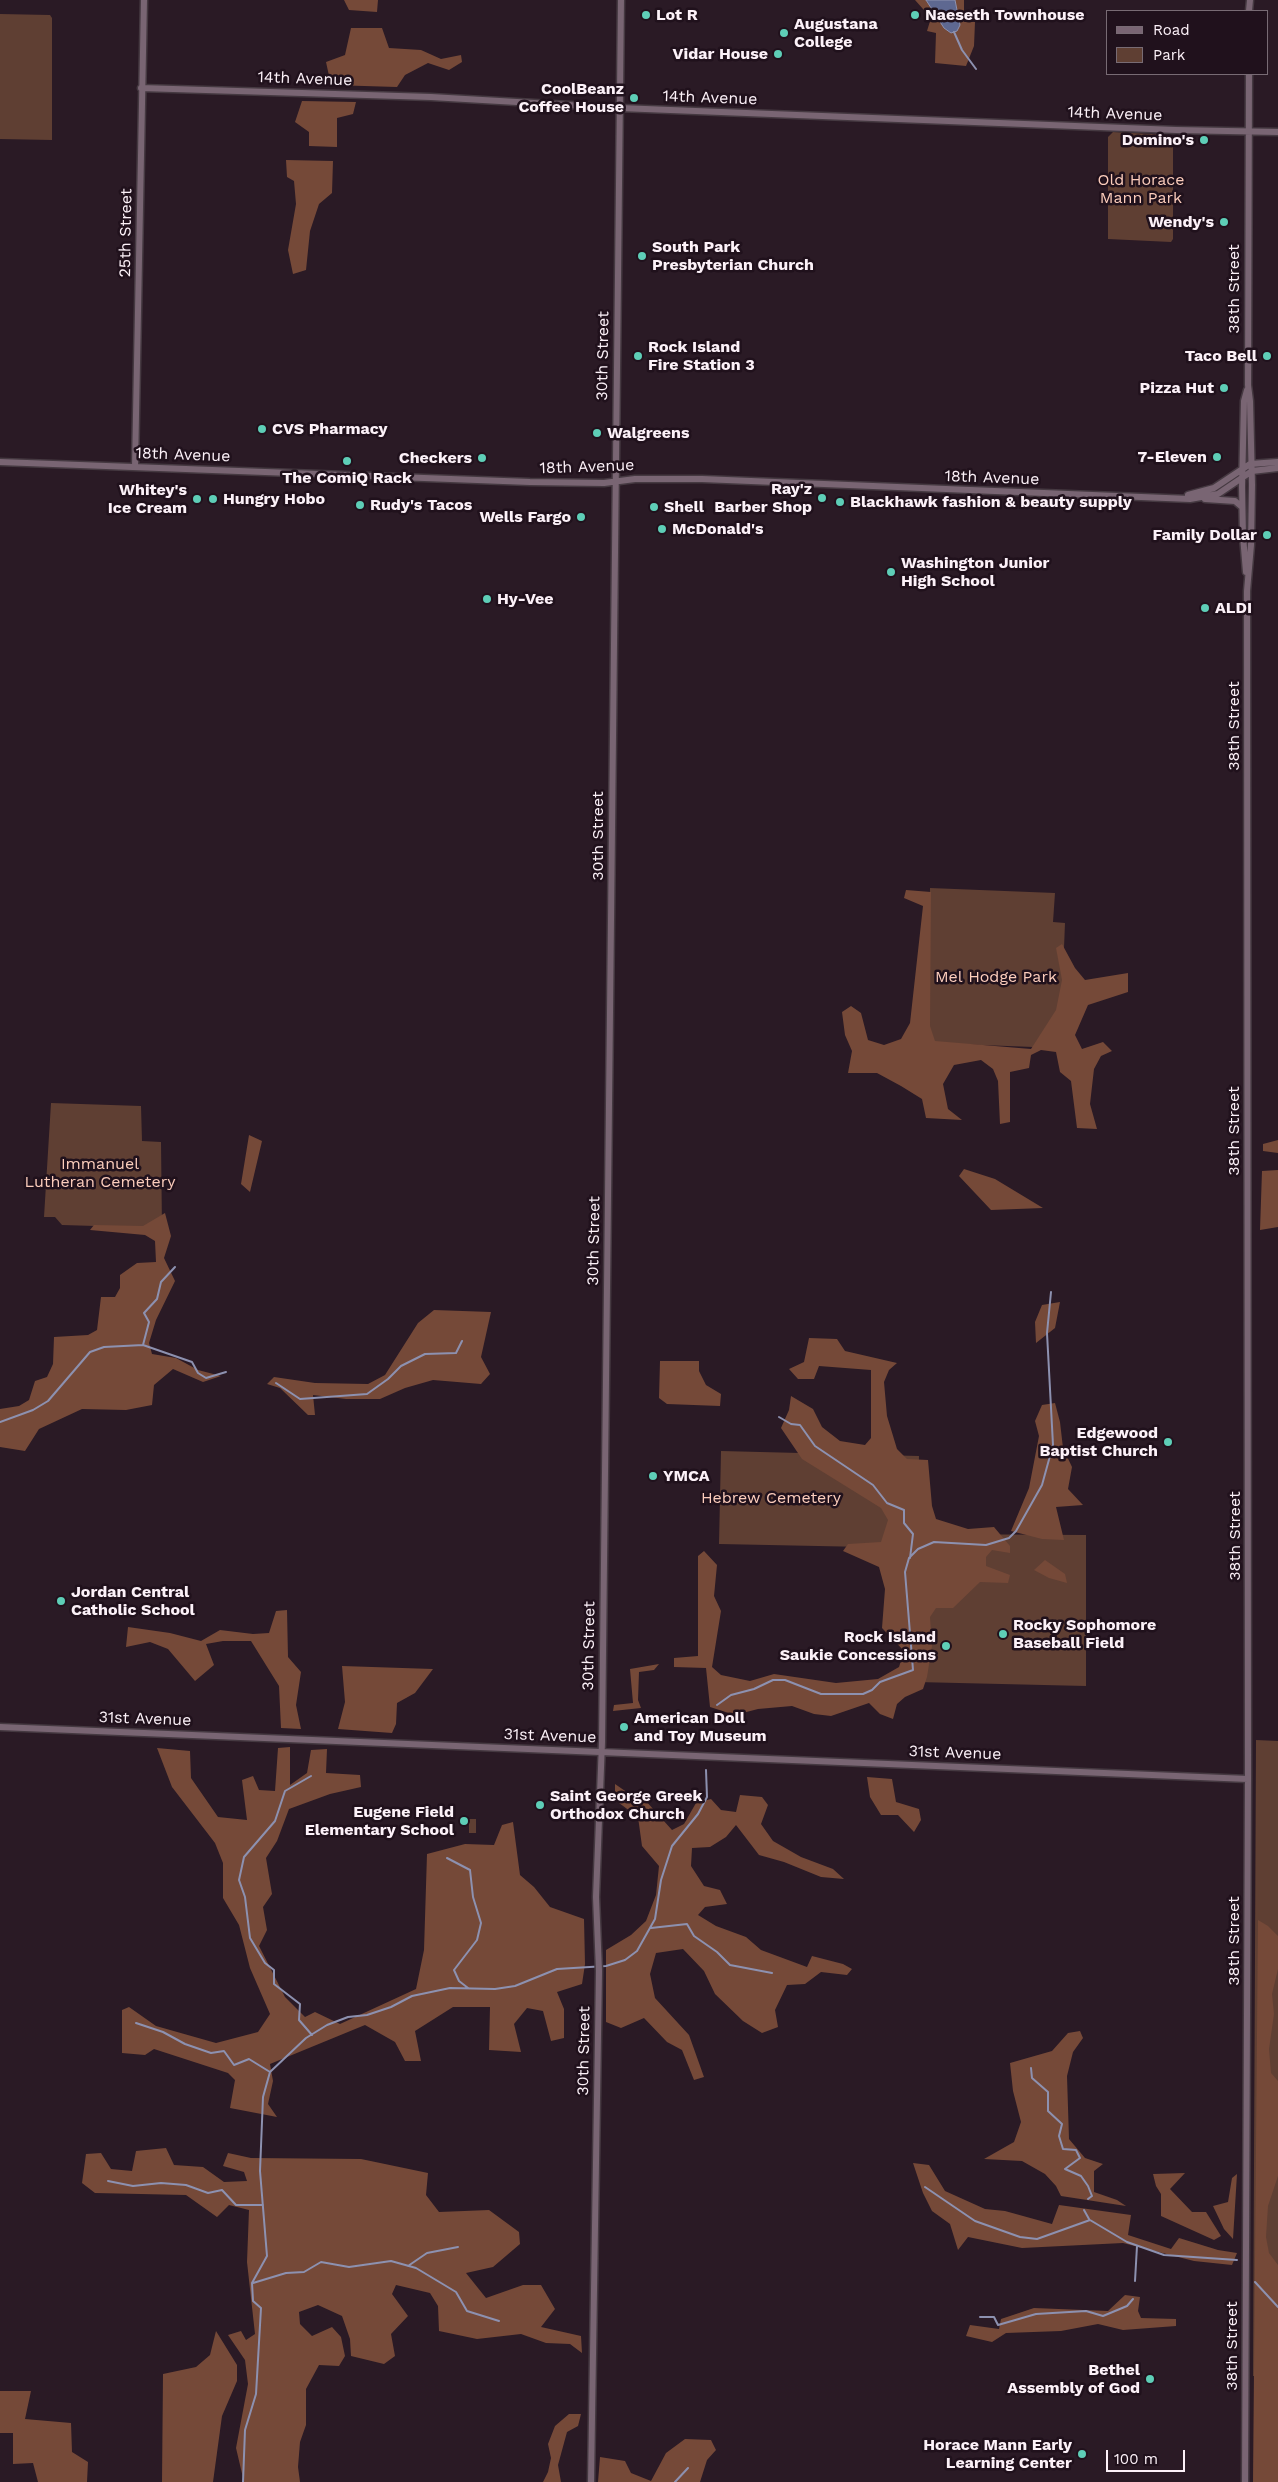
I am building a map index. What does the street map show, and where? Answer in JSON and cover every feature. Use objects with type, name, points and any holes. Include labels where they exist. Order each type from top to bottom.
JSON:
[{"type":"street","name":"25th Street","points":[[135,467],[144,0]]},
{"type":"street","name":"30th Street","points":[[591,2482],[599,1971],[596,1897],[601,1752],[621,0]]},
{"type":"street","name":"38th Street","points":[[1247,591],[1251,545],[1252,467],[1248,385],[1249,75]]},
{"type":"street","name":"14th Avenue","points":[[141,88],[431,97],[620,108],[1278,132]]},
{"type":"street","name":"38th Street","points":[[1245,2482],[1248,1779],[1247,591],[1242,508],[1244,401],[1248,385]]},
{"type":"street","name":"18th Avenue","points":[[0,462],[520,482],[710,479],[1174,498],[1201,498],[1218,494],[1252,467],[1278,462]]},
{"type":"street","name":"18th Avenue","points":[[1174,498],[1206,492],[1243,467],[1278,468]]},
{"type":"street","points":[[1201,498],[1235,501],[1241,504],[1242,508]]},
{"type":"street","name":"31st Avenue","points":[[0,1727],[1248,1779]]},
{"type":"green space","points":[[0,14],[50,15],[52,18],[52,140],[0,139]]},
{"type":"green space","name":"Old Horace Mann Park","points":[[1113,132],[1169,135],[1173,138],[1173,239],[1171,242],[1108,239],[1108,137]]},
{"type":"green space","name":"Mel Hodge Park","points":[[930,888],[1055,893],[1053,922],[1065,923],[1060,1048],[928,1043]]},
{"type":"green space","name":"Immanuel Lutheran Cemetery","points":[[51,1103],[141,1106],[142,1141],[161,1142],[162,1228],[62,1225],[55,1217],[44,1217]]},
{"type":"green space","name":"Hebrew Cemetery","points":[[721,1451],[919,1456],[917,1534],[1086,1535],[1086,1686],[916,1682],[916,1548],[719,1544]]},
{"type":"green space","points":[[1256,1740],[1278,1741],[1278,2377],[1253,2376]]},
{"type":"green space","points":[[469,1819],[476,1819],[476,1833],[469,1833]]},
{"type":"shaded area","points":[[344,0],[378,0],[377,12],[349,10]]},
{"type":"shaded area","points":[[915,0],[964,0],[964,22],[975,22],[974,46],[966,66],[935,63],[936,33],[927,31],[931,18]]},
{"type":"shaded area","points":[[351,28],[382,28],[389,48],[421,50],[441,59],[461,55],[462,62],[449,70],[428,63],[405,75],[397,87],[331,85],[326,62],[345,55]]},
{"type":"shaded area","points":[[302,101],[356,102],[353,114],[337,118],[337,147],[309,146],[309,132],[295,122]]},
{"type":"shaded area","points":[[286,160],[333,161],[332,193],[319,204],[310,231],[306,270],[293,274],[288,250],[296,204],[294,181],[287,177]]},
{"type":"shaded area","points":[[906,890],[931,892],[930,1026],[935,1041],[1031,1049],[1056,1010],[1062,980],[1056,948],[1062,944],[1075,968],[1085,980],[1128,973],[1128,992],[1088,1005],[1075,1035],[1082,1049],[1103,1042],[1112,1051],[1101,1056],[1094,1069],[1090,1104],[1097,1129],[1077,1128],[1071,1081],[1060,1072],[1056,1052],[1041,1050],[1031,1055],[1029,1068],[1010,1072],[1010,1122],[1000,1124],[998,1081],[993,1069],[981,1060],[954,1065],[943,1084],[948,1109],[962,1120],[926,1118],[922,1099],[901,1086],[877,1073],[848,1073],[852,1051],[845,1035],[842,1012],[851,1006],[861,1013],[868,1040],[884,1045],[901,1039],[910,1023],[923,906],[904,898]]},
{"type":"shaded area","points":[[249,1135],[262,1141],[250,1192],[241,1184]]},
{"type":"shaded area","points":[[1278,1140],[1278,1153],[1263,1151],[1263,1144]]},
{"type":"shaded area","points":[[964,1169],[995,1179],[1043,1208],[991,1210],[959,1176]]},
{"type":"shaded area","points":[[1278,1170],[1278,1227],[1260,1230],[1262,1171]]},
{"type":"shaded area","points":[[165,1213],[171,1236],[164,1258],[175,1281],[156,1320],[149,1343],[152,1354],[176,1358],[198,1370],[221,1376],[203,1382],[173,1369],[154,1385],[152,1405],[126,1410],[82,1409],[39,1429],[25,1451],[0,1447],[0,1409],[19,1406],[29,1400],[35,1381],[47,1377],[53,1364],[54,1337],[88,1335],[97,1330],[101,1297],[115,1297],[120,1288],[120,1275],[137,1263],[156,1262],[155,1241],[145,1235],[90,1230],[94,1225],[143,1226]]},
{"type":"shaded area","points":[[1060,1302],[1055,1328],[1036,1343],[1035,1322],[1042,1305]]},
{"type":"shaded area","points":[[434,1310],[491,1312],[481,1357],[490,1374],[481,1384],[433,1380],[405,1388],[380,1399],[346,1399],[313,1395],[315,1415],[308,1415],[280,1388],[267,1384],[274,1377],[315,1383],[368,1384],[385,1375],[418,1323]]},
{"type":"shaded area","points":[[809,1338],[837,1339],[845,1351],[897,1363],[889,1370],[884,1382],[887,1416],[897,1449],[907,1459],[928,1460],[932,1506],[936,1519],[968,1529],[994,1527],[1010,1546],[1010,1553],[992,1550],[986,1557],[986,1566],[1010,1575],[1008,1583],[980,1582],[953,1608],[936,1608],[930,1617],[932,1646],[923,1689],[905,1697],[897,1704],[893,1719],[880,1714],[869,1703],[831,1716],[814,1714],[792,1706],[758,1709],[735,1715],[710,1707],[706,1668],[674,1667],[674,1658],[698,1656],[698,1556],[704,1551],[717,1565],[714,1596],[721,1611],[712,1667],[721,1675],[750,1681],[774,1674],[836,1683],[878,1679],[899,1667],[904,1651],[882,1628],[885,1589],[879,1567],[843,1551],[848,1544],[881,1542],[888,1520],[881,1508],[802,1459],[781,1428],[789,1410],[791,1396],[813,1409],[822,1427],[840,1441],[865,1445],[871,1438],[871,1370],[819,1366],[814,1379],[798,1379],[789,1369],[804,1362]]},
{"type":"shaded area","points":[[660,1361],[699,1361],[699,1371],[706,1385],[721,1394],[720,1406],[667,1404],[659,1398]]},
{"type":"shaded area","points":[[1055,1403],[1060,1422],[1063,1448],[1072,1467],[1068,1489],[1083,1505],[1056,1507],[1064,1540],[1042,1539],[1011,1531],[1029,1488],[1039,1436],[1035,1421],[1042,1405]]},
{"type":"shaded area","points":[[1045,1560],[1065,1574],[1067,1583],[1049,1578],[1034,1570]]},
{"type":"shaded area","points":[[287,1610],[288,1657],[301,1672],[296,1705],[301,1729],[281,1728],[279,1686],[251,1641],[223,1641],[206,1644],[214,1665],[195,1681],[168,1649],[150,1642],[126,1647],[128,1627],[170,1633],[201,1641],[220,1630],[253,1634],[269,1633],[276,1611]]},
{"type":"shaded area","points":[[659,1664],[654,1670],[639,1672],[638,1700],[641,1708],[613,1711],[614,1705],[633,1703],[630,1669]]},
{"type":"shaded area","points":[[342,1666],[433,1669],[415,1693],[397,1703],[396,1724],[392,1733],[338,1729],[345,1702]]},
{"type":"shaded area","points":[[290,1747],[290,1785],[307,1773],[311,1750],[327,1749],[326,1773],[360,1775],[361,1787],[330,1794],[289,1809],[277,1841],[266,1858],[272,1894],[263,1907],[267,1930],[259,1946],[285,1997],[305,2017],[315,2012],[340,2024],[416,1989],[424,1950],[427,1854],[465,1844],[494,1845],[502,1825],[513,1822],[520,1875],[534,1887],[550,1907],[584,1919],[585,1964],[582,1984],[557,1992],[564,2009],[564,2038],[551,2041],[543,2011],[527,2008],[514,2024],[521,2052],[489,2050],[490,2007],[453,2007],[415,2031],[421,2061],[405,2061],[395,2042],[365,2025],[270,2064],[273,2081],[268,2104],[277,2117],[230,2108],[235,2080],[228,2073],[154,2049],[145,2055],[122,2053],[122,2010],[129,2007],[156,2026],[216,2043],[258,2032],[270,2014],[250,1968],[239,1925],[223,1898],[223,1863],[215,1843],[172,1787],[157,1748],[190,1751],[191,1778],[218,1817],[247,1820],[242,1780],[253,1776],[259,1790],[275,1791],[278,1748]]},
{"type":"shaded area","points":[[867,1777],[892,1779],[896,1802],[919,1809],[921,1820],[914,1832],[898,1815],[881,1815],[870,1797]]},
{"type":"shaded area","points":[[615,1784],[631,1795],[645,1800],[672,1830],[684,1824],[696,1803],[711,1799],[721,1810],[736,1812],[740,1795],[762,1797],[768,1805],[761,1824],[773,1841],[801,1857],[833,1869],[844,1879],[821,1877],[784,1862],[759,1855],[736,1825],[726,1837],[710,1847],[692,1848],[691,1866],[704,1886],[720,1890],[727,1904],[705,1907],[698,1915],[716,1926],[746,1937],[761,1950],[807,1967],[812,1956],[843,1964],[852,1969],[847,1975],[821,1972],[805,1984],[787,1985],[775,2010],[778,2027],[762,2033],[743,2021],[715,1994],[704,1971],[683,1949],[656,1953],[650,1974],[655,1998],[689,2035],[704,2077],[694,2080],[682,2050],[667,2042],[644,2018],[621,2028],[606,2022],[606,1950],[631,1935],[646,1921],[656,1895],[659,1866],[642,1846],[638,1817],[615,1800]]},
{"type":"shaded area","points":[[1258,1920],[1268,1926],[1278,1936],[1278,1969],[1272,1994],[1274,2014],[1269,2049],[1271,2073],[1278,2081],[1278,2176],[1268,2206],[1266,2237],[1269,2253],[1278,2265],[1278,2482],[1253,2482]]},
{"type":"shaded area","points":[[1080,2031],[1083,2038],[1073,2052],[1067,2076],[1069,2139],[1085,2158],[1103,2164],[1094,2171],[1094,2192],[1117,2200],[1126,2206],[1061,2196],[1056,2186],[1045,2174],[1022,2161],[984,2159],[1014,2142],[1021,2122],[1013,2091],[1010,2063],[1052,2051],[1068,2033]]},
{"type":"shaded area","points":[[166,2148],[174,2165],[203,2167],[224,2182],[247,2181],[244,2172],[223,2166],[228,2153],[251,2158],[361,2159],[428,2173],[426,2195],[439,2212],[489,2210],[519,2232],[520,2244],[493,2267],[466,2273],[486,2298],[523,2285],[541,2285],[555,2309],[541,2327],[581,2336],[582,2353],[570,2344],[546,2343],[521,2334],[477,2339],[439,2331],[438,2306],[430,2293],[396,2285],[392,2294],[408,2316],[391,2334],[395,2356],[384,2364],[351,2356],[350,2339],[342,2316],[318,2305],[299,2312],[300,2324],[312,2336],[332,2327],[341,2337],[345,2356],[339,2366],[319,2365],[306,2389],[306,2425],[300,2442],[298,2467],[300,2482],[244,2482],[236,2448],[248,2384],[245,2360],[228,2335],[241,2331],[246,2340],[255,2334],[247,2262],[249,2210],[229,2205],[217,2217],[186,2195],[95,2193],[82,2183],[86,2154],[101,2153],[111,2169],[132,2171],[136,2151]]},
{"type":"shaded area","points":[[913,2163],[929,2165],[945,2191],[985,2209],[1005,2211],[1052,2224],[1059,2205],[1131,2215],[1128,2235],[1171,2249],[1179,2238],[1218,2250],[1237,2253],[1232,2265],[1194,2261],[1123,2243],[1022,2248],[968,2237],[958,2250],[950,2224],[932,2211],[923,2193]]},
{"type":"shaded area","points":[[1185,2173],[1170,2189],[1192,2212],[1206,2212],[1221,2236],[1214,2240],[1161,2216],[1161,2194],[1156,2186],[1153,2174]]},
{"type":"shaded area","points":[[1237,2174],[1233,2239],[1224,2229],[1213,2206],[1228,2202],[1232,2178]]},
{"type":"shaded area","points":[[1125,2295],[1140,2297],[1138,2311],[1141,2318],[1176,2319],[1176,2326],[1123,2330],[1098,2324],[1061,2331],[1006,2333],[992,2342],[966,2336],[970,2325],[999,2329],[1001,2319],[1034,2308],[1108,2311]]},
{"type":"shaded area","points":[[216,2331],[237,2365],[237,2381],[222,2416],[213,2482],[162,2482],[163,2374],[196,2367],[210,2355]]},
{"type":"shaded area","points":[[0,2391],[31,2391],[25,2419],[71,2423],[72,2452],[88,2462],[87,2482],[38,2482],[33,2463],[13,2464],[13,2433],[0,2433]]},
{"type":"shaded area","points":[[569,2414],[581,2414],[578,2426],[567,2432],[558,2465],[561,2482],[543,2482],[548,2472],[551,2458],[548,2444],[555,2426]]},
{"type":"shaded area","points":[[685,2439],[711,2440],[716,2450],[707,2460],[700,2482],[598,2482],[600,2457],[625,2461],[631,2473],[651,2481],[666,2453]]},
{"type":"water","points":[[926,0],[955,0],[960,25],[957,31],[951,33],[944,28]]},
{"type":"waterway","points":[[954,32],[962,50],[976,69]]},
{"type":"waterway","points":[[0,1422],[33,1410],[48,1401],[90,1352],[104,1347],[143,1345],[149,1322],[144,1313],[157,1299],[161,1282],[175,1267]]},
{"type":"waterway","points":[[717,1705],[731,1695],[754,1689],[773,1680],[785,1680],[821,1694],[863,1694],[872,1690],[880,1682],[913,1670],[905,1572],[909,1558],[918,1549],[934,1542],[986,1545],[1009,1538],[1016,1531],[1042,1485],[1053,1445],[1047,1333],[1051,1292]]},
{"type":"waterway","points":[[276,1383],[300,1399],[367,1394],[388,1379],[401,1366],[425,1354],[456,1353],[462,1341]]},
{"type":"waterway","points":[[143,1345],[192,1362],[198,1373],[206,1378],[226,1372]]},
{"type":"waterway","points":[[779,1417],[791,1424],[800,1425],[815,1446],[873,1485],[887,1503],[904,1510],[904,1523],[913,1534],[910,1558]]},
{"type":"waterway","points":[[243,2482],[245,2430],[256,2394],[261,2308],[253,2301],[252,2283],[267,2256],[260,2171],[263,2097],[270,2072],[306,2038],[327,2025],[348,2017],[367,2015],[391,2007],[412,1996],[450,1988],[495,1989],[515,1986],[557,1969],[606,1966],[625,1960],[637,1951],[655,1919],[661,1880],[672,1846],[698,1814],[707,1797],[706,1770]]},
{"type":"waterway","points":[[311,1776],[285,1791],[275,1821],[244,1857],[239,1880],[245,1897],[250,1938],[265,1963],[274,1970],[274,1984],[300,2004],[299,2020],[312,2035]]},
{"type":"waterway","points":[[447,1858],[470,1870],[473,1897],[481,1923],[477,1940],[454,1970],[459,1981],[468,1988]]},
{"type":"waterway","points":[[651,1928],[687,1924],[694,1936],[717,1952],[730,1965],[772,1973]]},
{"type":"waterway","points":[[136,2023],[163,2032],[185,2044],[211,2053],[224,2051],[234,2065],[249,2059],[270,2072]]},
{"type":"waterway","points":[[1031,2068],[1032,2078],[1048,2092],[1048,2111],[1062,2124],[1059,2136],[1063,2149],[1076,2150],[1080,2158],[1065,2169],[1081,2176],[1092,2196],[1088,2199]]},
{"type":"waterway","points":[[108,2181],[133,2186],[161,2183],[186,2185],[208,2193],[222,2190],[236,2205],[263,2205]]},
{"type":"waterway","points":[[925,2187],[975,2221],[1020,2237],[1037,2239],[1090,2220],[1127,2242],[1164,2255],[1237,2260]]},
{"type":"waterway","points":[[1084,2210],[1089,2219]]},
{"type":"waterway","points":[[1135,2281],[1137,2246]]},
{"type":"waterway","points":[[408,2266],[427,2253],[458,2247]]},
{"type":"waterway","points":[[253,2283],[286,2273],[304,2272],[321,2262],[349,2267],[391,2261],[416,2268],[456,2292],[467,2311],[499,2321]]},
{"type":"waterway","points":[[1255,2282],[1278,2307]]},
{"type":"waterway","points":[[980,2317],[994,2317],[998,2325],[1036,2314],[1086,2311],[1103,2316],[1127,2306],[1133,2299]]},
{"type":"waterway","points":[[675,2482],[688,2468]]},
{"type":"place","name":"Lot R","points":[[646,15]]},
{"type":"place","name":"Naeseth Townhouse","points":[[915,15]]},
{"type":"place","name":"Augustana College","points":[[784,33]]},
{"type":"place","name":"Vidar House","points":[[778,54]]},
{"type":"place","name":"CoolBeanz Coffee House","points":[[634,98]]},
{"type":"place","name":"Domino's","points":[[1204,140]]},
{"type":"place","name":"Wendy's","points":[[1224,222]]},
{"type":"place","name":"South Park Presbyterian Church","points":[[642,256]]},
{"type":"place","name":"Rock Island Fire Station 3","points":[[638,356]]},
{"type":"place","name":"Taco Bell","points":[[1267,356]]},
{"type":"place","name":"Pizza Hut","points":[[1224,388]]},
{"type":"place","name":"CVS Pharmacy","points":[[262,429]]},
{"type":"place","name":"Walgreens","points":[[597,433]]},
{"type":"place","name":"7-Eleven","points":[[1217,457]]},
{"type":"place","name":"Checkers","points":[[482,458]]},
{"type":"place","name":"The ComiQ Rack","points":[[347,461]]},
{"type":"place","name":"Ray'z Barber Shop","points":[[822,498]]},
{"type":"place","name":"Whitey's Ice Cream","points":[[197,499]]},
{"type":"place","name":"Hungry Hobo","points":[[213,499]]},
{"type":"place","name":"Blackhawk fashion & beauty supply","points":[[840,502]]},
{"type":"place","name":"Rudy's Tacos","points":[[360,505]]},
{"type":"place","name":"Shell","points":[[654,507]]},
{"type":"place","name":"Wells Fargo","points":[[581,517]]},
{"type":"place","name":"McDonald's","points":[[662,529]]},
{"type":"place","name":"Family Dollar","points":[[1267,535]]},
{"type":"place","name":"Washington Junior High School","points":[[891,572]]},
{"type":"place","name":"Hy-Vee","points":[[487,599]]},
{"type":"place","name":"ALDI","points":[[1205,608]]},
{"type":"place","name":"Edgewood Baptist Church","points":[[1168,1442]]},
{"type":"place","name":"YMCA","points":[[653,1476]]},
{"type":"place","name":"Jordan Central Catholic School","points":[[61,1601]]},
{"type":"place","name":"Rocky Sophomore Baseball Field","points":[[1003,1634]]},
{"type":"place","name":"Rock Island Saukie Concessions","points":[[946,1646]]},
{"type":"place","name":"American Doll and Toy Museum","points":[[624,1727]]},
{"type":"place","name":"Saint George Greek Orthodox Church","points":[[540,1805]]},
{"type":"place","name":"Eugene Field Elementary School","points":[[464,1821]]},
{"type":"place","name":"Bethel Assembly of God","points":[[1150,2379]]},
{"type":"place","name":"Horace Mann Early Learning Center","points":[[1082,2454]]}]
